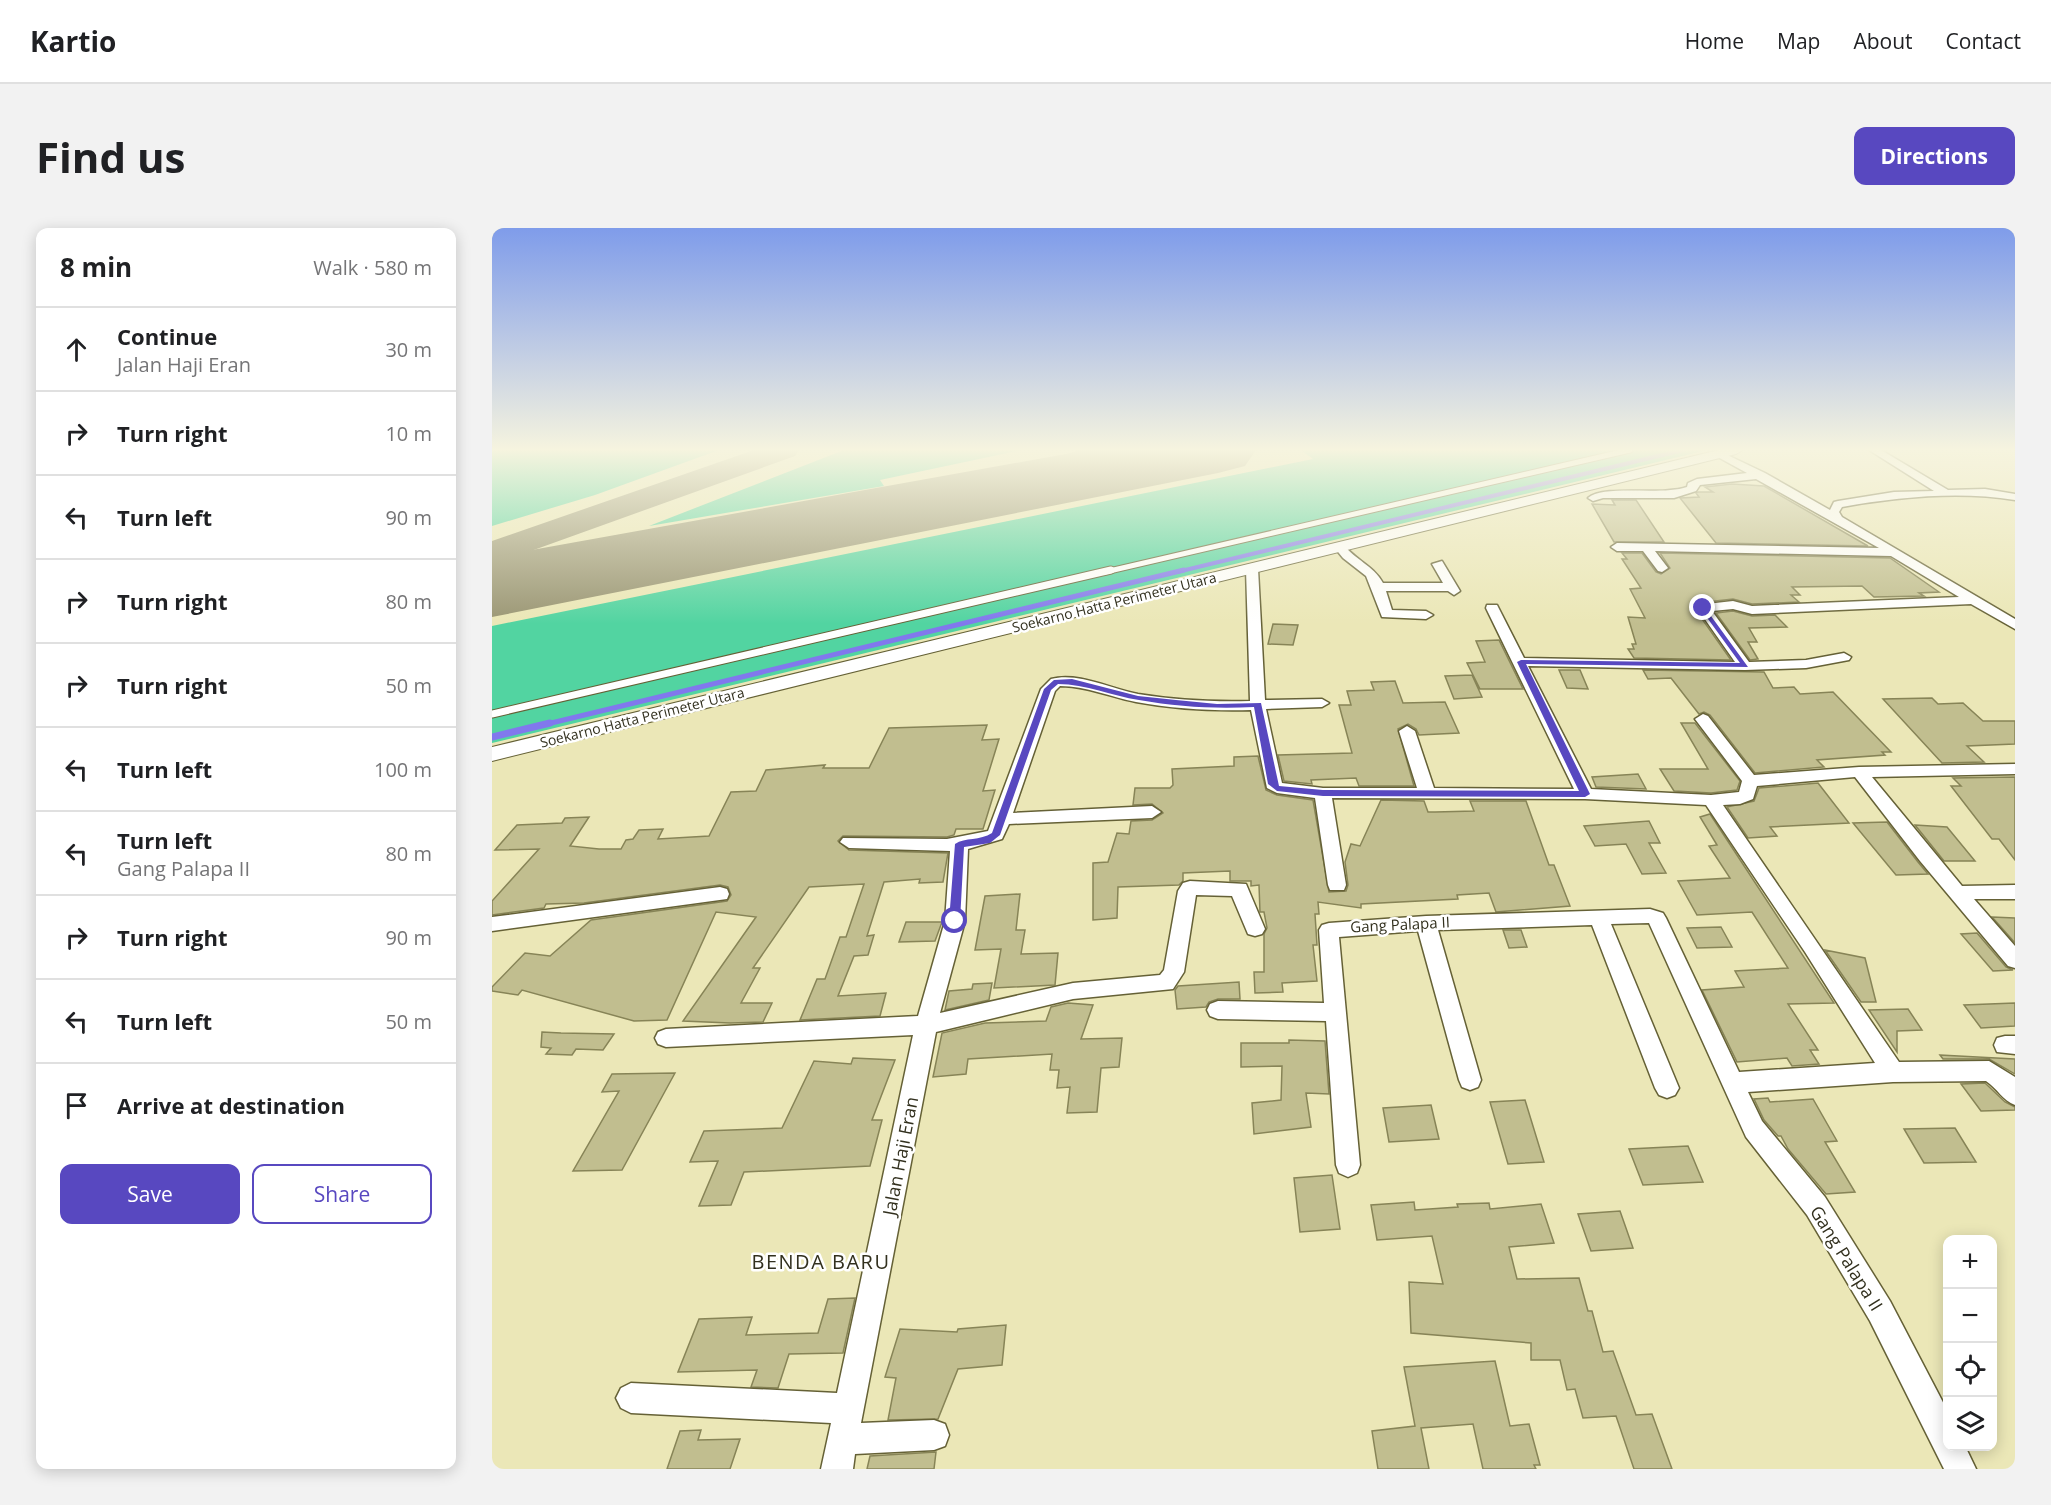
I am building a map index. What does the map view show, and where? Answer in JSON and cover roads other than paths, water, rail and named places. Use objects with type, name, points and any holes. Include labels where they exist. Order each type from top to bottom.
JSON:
[{"type":"main road","name":"Soekarno Hatta Perimeter Utara","points":[[492,753],[1340,547],[1527,508]]},
{"type":"street","points":[[1819,508],[2015,625]]},
{"type":"street","points":[[1836,508],[1834,512],[1838,519]]},
{"type":"street","points":[[1340,547],[1347,558],[1364,566],[1378,587],[1387,614],[1426,615]]},
{"type":"street","points":[[1617,548],[1893,552]]},
{"type":"street","points":[[1647,548],[1662,568]]},
{"type":"street","points":[[1378,587],[1453,589],[1438,564]]},
{"type":"street","points":[[1252,569],[1258,705],[1274,787],[1323,793],[1585,794],[1711,800],[1740,799],[1747,795],[1750,781],[1703,719]]},
{"type":"street","points":[[1745,666],[1703,608],[1733,605],[1752,610],[1975,600]]},
{"type":"street","points":[[1492,608],[1585,794]]},
{"type":"street","points":[[1521,662],[1745,666],[1806,664],[1845,657]]},
{"type":"street","points":[[849,842],[959,844],[986,841],[996,835],[1048,689],[1056,682],[1072,682],[1138,698],[1176,703],[1217,706],[1322,703]]},
{"type":"street","points":[[1407,731],[1427,792]]},
{"type":"street","points":[[1750,781],[1859,772],[2015,769]]},
{"type":"street","points":[[1859,772],[1957,893],[2015,960]]},
{"type":"street","points":[[1323,793],[1337,885]]},
{"type":"street","points":[[1711,800],[1800,929],[1893,1072]]},
{"type":"street","points":[[1000,819],[1152,812]]},
{"type":"street","name":"Jalan Haji Eran","points":[[837,1469],[851,1409],[926,1025],[955,921],[959,844]]},
{"type":"street","points":[[666,1038],[926,1025],[1073,991],[1166,983],[1174,972],[1187,891],[1190,888],[1239,889],[1255,929]]},
{"type":"street","points":[[1957,893],[2015,892]]},
{"type":"street","points":[[492,924],[720,894]]},
{"type":"street","points":[[1599,918],[1667,1088]]},
{"type":"street","name":"Gang Palapa II","points":[[1348,1165],[1329,930],[1426,922],[1656,918],[1754,1129],[1816,1206],[1880,1311],[1943,1435]]},
{"type":"street","points":[[1426,922],[1470,1080]]},
{"type":"street","points":[[1218,1010],[1335,1012]]},
{"type":"street","points":[[1731,1083],[1893,1072],[1989,1071],[2005,1081],[2015,1095]]},
{"type":"street","points":[[631,1398],[851,1409]]},
{"type":"street","points":[[844,1439],[934,1435]]},
{"type":"street","name":"Gang Palapa II","points":[[1951,1451],[1960,1469]]},
{"type":"lane","points":[[492,714],[1380,508]]},
{"type":"waterway","points":[[1177,572],[1443,508]]},
{"type":"waterway","points":[[543,725],[1184,570]]},
{"type":"waterway","points":[[492,737],[550,723]]},
{"type":"district","name":"BENDA BARU","points":[[821,1261]]}]
